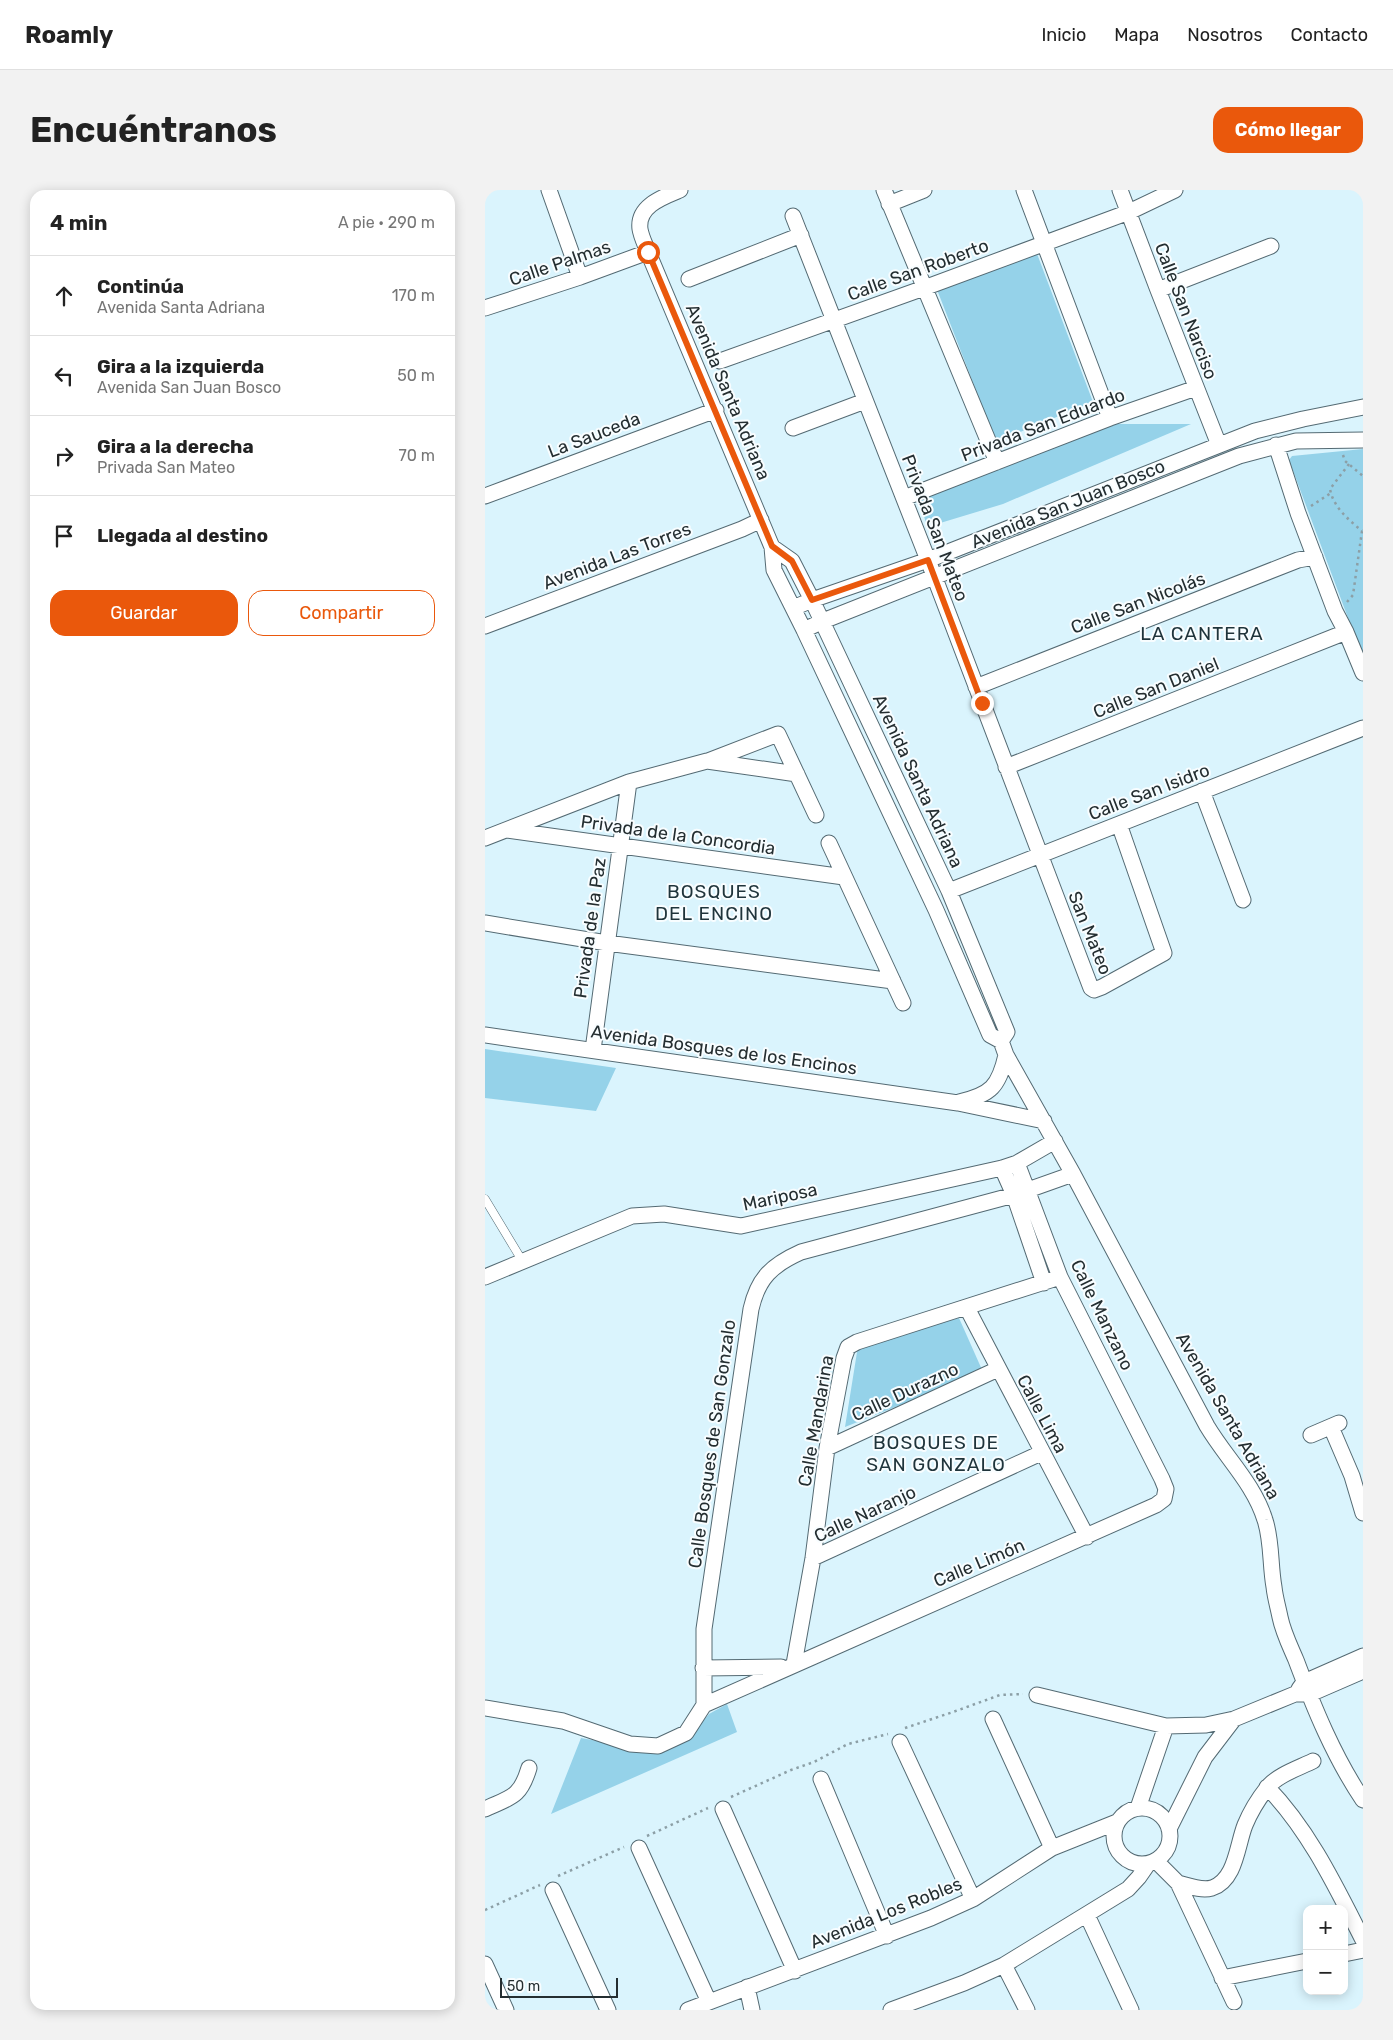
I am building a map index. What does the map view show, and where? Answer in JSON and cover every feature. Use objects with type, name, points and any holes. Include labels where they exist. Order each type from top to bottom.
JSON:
[{"type":"street","points":[[549,190],[580,278]]},
{"type":"street","name":"Avenida Santa Adriana","points":[[680,190],[654,201],[641,218],[640,229],[772,546],[774,570],[958,957],[991,1035],[1003,1048],[1044,1121],[1207,1426],[1220,1448],[1249,1486],[1257,1500],[1265,1520],[1274,1588],[1281,1620],[1303,1690],[1339,1761],[1363,1800]]},
{"type":"street","points":[[924,190],[886,197],[997,462]]},
{"type":"street","points":[[1024,190],[1111,418]]},
{"type":"street","name":"Calle San Narciso","points":[[1120,190],[1196,388],[1226,442],[1237,457]]},
{"type":"street","name":"Calle San Roberto","points":[[720,360],[1045,244],[1129,212],[1175,190]]},
{"type":"street","name":"Privada San Mateo","points":[[793,216],[935,578],[1040,855]]},
{"type":"street","points":[[689,279],[801,235]]},
{"type":"street","points":[[1157,290],[1271,246]]},
{"type":"street","name":"Calle Palmas","points":[[485,308],[580,278],[648,252]]},
{"type":"street","name":"Privada San Eduardo","points":[[903,498],[1111,418],[1196,388]]},
{"type":"street","points":[[793,428],[865,401]]},
{"type":"street","name":"Avenida San Juan Bosco","points":[[793,608],[928,560],[1226,442],[1272,426],[1363,407]]},
{"type":"street","name":"La Sauceda","points":[[485,496],[716,410]]},
{"type":"street","name":"Avenida San Juan Bosco","points":[[804,630],[1237,457],[1296,441],[1315,439],[1339,442],[1363,440]]},
{"type":"street","points":[[1276,445],[1298,513],[1335,611],[1347,632],[1363,673]]},
{"type":"street","name":"Avenida Las Torres","points":[[485,626],[733,533],[761,520]]},
{"type":"street","name":"Avenida Santa Adriana","points":[[772,546],[792,561],[823,621],[949,891],[1007,1032],[1003,1048]]},
{"type":"street","name":"Calle San Nicolás","points":[[976,687],[1298,560],[1315,557]]},
{"type":"street","name":"Calle San Daniel","points":[[1006,767],[1347,632]]},
{"type":"street","name":"Calle San Isidro","points":[[949,891],[1363,728]]},
{"type":"street","points":[[485,838],[629,782],[707,761],[778,734],[816,815]]},
{"type":"street","points":[[707,761],[797,774]]},
{"type":"street","name":"Privada de la Paz","points":[[593,1050],[629,782]]},
{"type":"street","points":[[1202,791],[1243,900]]},
{"type":"street","name":"San Mateo","points":[[1040,855],[1091,988],[1097,989],[1164,953],[1119,824]]},
{"type":"street","name":"Privada de la Concordia","points":[[507,830],[844,878]]},
{"type":"street","points":[[829,843],[903,1003]]},
{"type":"street","points":[[485,923],[607,942],[893,981]]},
{"type":"street","name":"Avenida Bosques de los Encinos","points":[[485,1035],[958,1102],[1044,1121]]},
{"type":"street","name":"Avenida Bosques de los Encinos","points":[[958,1102],[974,1099],[991,1089],[998,1082],[1003,1048]]},
{"type":"street","name":"Mariposa","points":[[485,1277],[632,1216],[664,1214],[741,1226],[1001,1168],[1017,1163],[1055,1141]]},
{"type":"street","name":"Calle Manzano","points":[[1017,1163],[1021,1193],[1044,1283]]},
{"type":"street","name":"Calle Manzano","points":[[1001,1168],[1021,1193],[1060,1277],[1163,1479]]},
{"type":"street","name":"Calle Bosques de San Gonzalo","points":[[704,1705],[704,1629],[751,1309],[765,1275],[781,1261],[801,1252],[1021,1193],[1073,1174]]},
{"type":"street","name":"Calle Mandarina","points":[[791,1665],[813,1558],[827,1448],[844,1358],[849,1347],[857,1342],[1060,1277]]},
{"type":"street","name":"Calle Lima","points":[[967,1308],[1041,1454],[1087,1537]]},
{"type":"street","name":"Calle Durazno","points":[[827,1448],[998,1369]]},
{"type":"street","points":[[1311,1435],[1335,1425],[1363,1513]]},
{"type":"street","name":"Calle Naranjo","points":[[813,1558],[1041,1454]]},
{"type":"street","name":"Calle Limón","points":[[704,1705],[1157,1505],[1164,1499],[1166,1489],[1163,1479]]},
{"type":"street","points":[[1303,1690],[1363,1656]]},
{"type":"street","name":"Calle Limón","points":[[703,1668],[791,1665]]},
{"type":"street","points":[[1037,1695],[1166,1726],[1206,1725],[1234,1719],[1303,1690],[1363,1671]]},
{"type":"street","points":[[485,1708],[563,1721],[630,1744],[658,1746],[687,1733],[704,1705]]},
{"type":"street","points":[[993,1719],[1053,1848]]},
{"type":"street","points":[[1169,1829],[1205,1757],[1234,1719]]},
{"type":"street","points":[[1138,1808],[1166,1726]]},
{"type":"street","points":[[897,1735],[973,1899]]},
{"type":"street","points":[[891,2010],[925,2004],[1005,1965],[1128,1889],[1152,1862],[1167,1850],[1171,1836],[1163,1817],[1158,1812],[1138,1808],[1126,1813],[1117,1822],[1114,1830],[1113,1840],[1121,1856],[1129,1862],[1138,1864],[1152,1862],[1178,1883],[1202,1889],[1213,1888],[1221,1883],[1235,1861],[1245,1824],[1267,1786],[1313,1761]]},
{"type":"street","points":[[489,1805],[517,1793],[524,1784],[529,1768]]},
{"type":"street","points":[[821,1779],[887,1936]]},
{"type":"street","points":[[1267,1786],[1284,1804],[1328,1873],[1363,1940]]},
{"type":"street","points":[[720,1805],[795,1971]]},
{"type":"street","name":"Avenida Los Robles","points":[[688,2010],[887,1936],[973,1899],[1053,1848],[1117,1822]]},
{"type":"street","points":[[639,1843],[709,2002]]},
{"type":"street","points":[[553,1883],[607,2010]]},
{"type":"street","points":[[1178,1883],[1233,2002]]},
{"type":"street","points":[[1087,1915],[1131,2010]]},
{"type":"street","points":[[1348,1953],[1363,1950]]},
{"type":"street","points":[[1222,1978],[1303,1962]]},
{"type":"street","points":[[485,1964],[506,2010]]},
{"type":"street","points":[[1005,1965],[1027,2010]]},
{"type":"street","points":[[747,1987],[752,2010]]},
{"type":"lane","points":[[485,1199],[523,1262]]},
{"type":"path","points":[[1339,442],[1345,461],[1363,476]]},
{"type":"path","points":[[1335,611],[1346,604],[1353,595],[1362,531],[1347,519],[1331,497],[1330,490],[1349,464]]},
{"type":"path","points":[[1298,513],[1331,493]]},
{"type":"path","points":[[485,1910],[553,1883],[791,1770],[814,1762],[848,1744],[897,1735],[1000,1695],[1017,1693],[1037,1695]]},
{"type":"shaded area","points":[[1036,251],[1093,402],[996,442],[936,287]]},
{"type":"shaded area","points":[[1103,424],[1191,424],[1003,504],[927,527],[917,491]]},
{"type":"shaded area","points":[[1363,449],[1363,658],[1289,460],[1292,456]]},
{"type":"shaded area","points":[[485,1049],[616,1068],[596,1111],[485,1098]]},
{"type":"shaded area","points":[[959,1318],[983,1372],[845,1427],[858,1346]]},
{"type":"shaded area","points":[[727,1704],[737,1732],[551,1814],[581,1738],[648,1750],[688,1739],[709,1714]]},
{"type":"district","name":"LA CANTERA","points":[[1202,633]]},
{"type":"district","name":"BOSQUES DEL ENCINO","points":[[714,902]]},
{"type":"district","name":"BOSQUES DE SAN GONZALO","points":[[936,1453]]},
{"type":"route","points":[[648,252],[772,546],[792,561],[812,600],[928,560],[982,703]]}]
